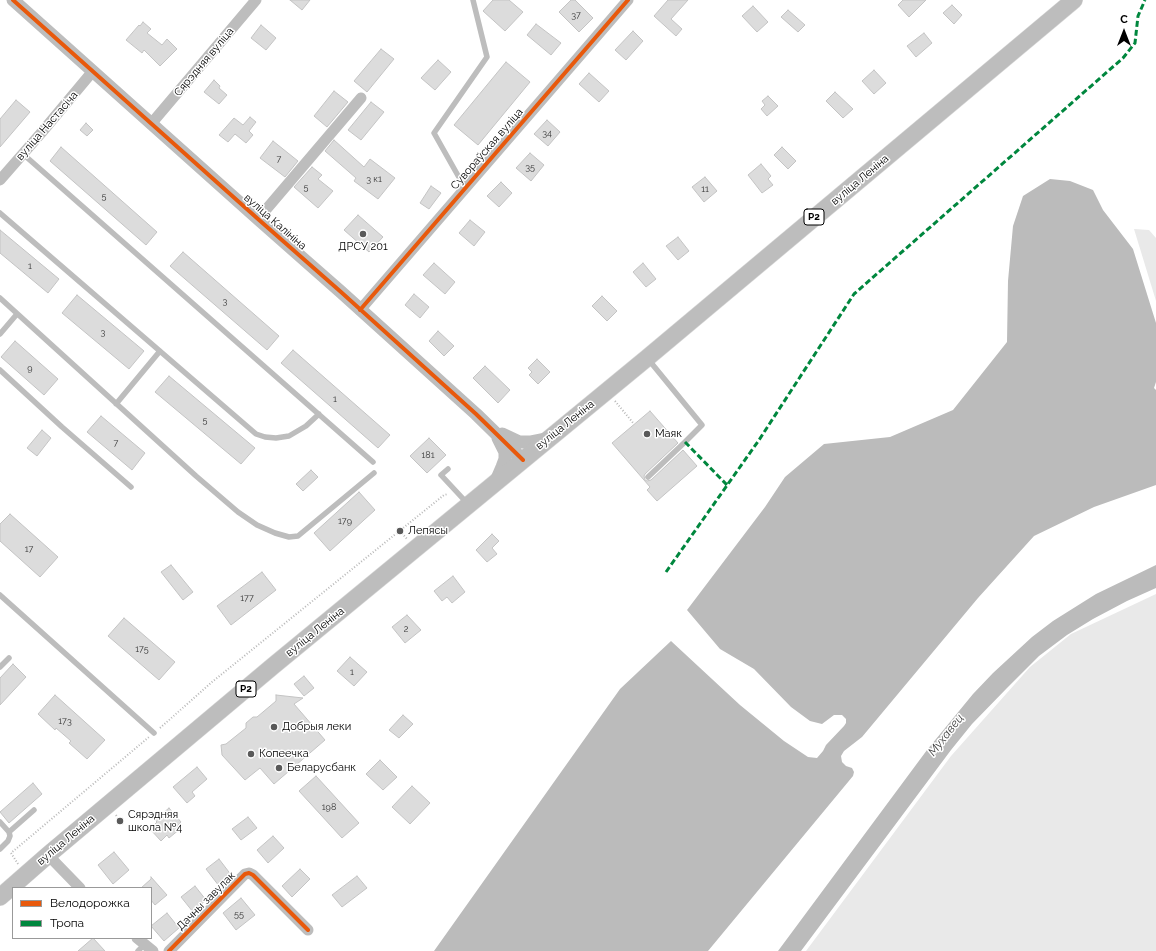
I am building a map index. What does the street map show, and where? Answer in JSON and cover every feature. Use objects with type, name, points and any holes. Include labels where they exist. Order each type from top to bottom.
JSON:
[{"type":"main road","name":"вуліца Леніна","points":[[0,897],[267,671],[647,358],[1074,0]]},
{"type":"street","name":"вуліца Калініна","points":[[13,0],[492,428],[523,460]]},
{"type":"street","name":"Сярэдняя вуліца","points":[[151,124],[256,0]]},
{"type":"street","name":"Сувораўская вуліца","points":[[360,310],[628,0]]},
{"type":"street","name":"вуліца Настасіча","points":[[0,180],[93,71]]},
{"type":"street","points":[[258,219],[361,98]]},
{"type":"street","points":[[492,428],[508,438],[519,442],[530,442],[545,439],[554,434]]},
{"type":"street","points":[[492,428],[505,452],[502,467],[495,483]]},
{"type":"street","points":[[48,855],[79,887]]},
{"type":"street","name":"Дачны завулак","points":[[169,951],[245,874],[249,873],[253,875],[308,930]]},
{"type":"lane","points":[[465,188],[434,133],[487,57],[473,0]]},
{"type":"lane","points":[[23,154],[373,462]]},
{"type":"lane","points":[[0,213],[256,434],[265,438],[289,436],[306,426],[319,414]]},
{"type":"lane","points":[[0,298],[116,404],[238,512],[257,525],[289,537],[298,536],[374,473]]},
{"type":"lane","points":[[0,334],[17,314]]},
{"type":"lane","points":[[116,404],[160,351]]},
{"type":"lane","points":[[647,358],[702,425],[648,477]]},
{"type":"lane","points":[[0,370],[62,427],[131,487]]},
{"type":"lane","points":[[448,469],[440,475],[468,505]]},
{"type":"lane","points":[[0,595],[154,733]]},
{"type":"lane","points":[[0,667],[8,658]]},
{"type":"lane","points":[[0,848],[8,841],[9,832],[34,810]]},
{"type":"lane","points":[[0,822],[9,832]]},
{"type":"path","points":[[20,866],[11,853],[154,733],[212,682],[444,495],[456,492]]},
{"type":"shaded area","points":[[1134,229],[1149,230],[1156,238],[1156,301]]},
{"type":"shaded area","points":[[1156,594],[1156,951],[806,951],[951,756],[1030,667],[1071,634]]},
{"type":"water","points":[[1050,179],[1070,181],[1093,190],[1103,210],[1133,249],[1156,323],[1156,382],[1154,388],[1156,390],[1156,485],[1094,507],[1034,536],[978,598],[862,737],[844,751],[841,756],[842,762],[846,766],[852,768],[854,772],[853,776],[708,951],[434,951],[620,689],[671,641],[740,705],[784,741],[808,757],[817,758],[826,745],[844,726],[846,719],[842,715],[834,715],[822,724],[810,721],[791,707],[754,669],[720,649],[687,610],[765,507],[785,477],[824,444],[890,437],[953,410],[1007,342],[1008,281],[1013,226],[1023,196]]},
{"type":"water","name":"Мухавец","points":[[1156,565],[1156,588],[1127,601],[1067,635],[1039,656],[1007,688],[972,724],[951,750],[801,951],[778,951],[927,750],[973,694],[993,673],[1032,637],[1053,621],[1096,594]]},
{"type":"building","points":[[290,0],[310,0],[302,10]]},
{"type":"building","points":[[493,0],[509,0],[523,12],[505,31],[483,11]]},
{"type":"building","points":[[571,0],[575,0],[593,18],[579,32],[559,12]]},
{"type":"building","points":[[668,0],[688,0],[671,19],[682,29],[676,36],[654,16]]},
{"type":"building","points":[[903,0],[926,0],[909,17],[898,5]]},
{"type":"building","points":[[952,5],[962,15],[954,24],[943,13]]},
{"type":"building","points":[[753,6],[768,22],[757,32],[742,16]]},
{"type":"building","points":[[788,10],[805,25],[798,32],[781,17]]},
{"type":"building","points":[[143,22],[151,29],[147,33],[162,45],[167,39],[177,49],[160,66],[144,50],[142,53],[126,40]]},
{"type":"building","points":[[536,24],[561,43],[551,55],[527,35]]},
{"type":"building","points":[[261,25],[276,38],[266,50],[251,38]]},
{"type":"building","points":[[633,31],[643,41],[626,60],[615,50]]},
{"type":"building","points":[[924,33],[932,43],[916,57],[907,46]]},
{"type":"building","points":[[381,49],[394,59],[367,92],[354,81]]},
{"type":"building","points":[[438,60],[451,72],[435,90],[421,78]]},
{"type":"building","points":[[506,62],[530,82],[478,145],[454,125]]},
{"type":"building","points":[[874,70],[886,83],[874,94],[862,81]]},
{"type":"building","points":[[589,73],[609,91],[599,102],[579,84]]},
{"type":"building","points":[[214,80],[220,86],[219,88],[227,95],[219,104],[204,92]]},
{"type":"building","points":[[334,91],[348,102],[327,127],[314,116]]},
{"type":"building","points":[[835,92],[853,109],[843,118],[826,101]]},
{"type":"building","points":[[768,96],[778,106],[767,116],[761,109],[765,105],[762,101]]},
{"type":"building","points":[[16,100],[30,112],[0,147],[0,119]]},
{"type":"building","points":[[371,102],[384,112],[361,140],[348,130]]},
{"type":"building","points":[[250,117],[256,122],[249,131],[253,135],[246,143],[235,134],[228,142],[219,135],[234,118],[243,125]]},
{"type":"building","points":[[547,120],[560,132],[548,146],[534,134]]},
{"type":"building","points":[[86,123],[93,130],[87,136],[80,130]]},
{"type":"building","points":[[334,140],[364,167],[370,159],[395,178],[378,199],[354,181],[356,178],[325,151]]},
{"type":"building","points":[[273,141],[298,161],[285,177],[260,158]]},
{"type":"building","points":[[61,147],[157,232],[146,245],[50,161]]},
{"type":"building","points":[[782,147],[796,161],[788,169],[774,155]]},
{"type":"building","points":[[530,153],[544,165],[531,181],[516,168]]},
{"type":"building","points":[[761,164],[771,176],[768,179],[773,185],[762,193],[748,175]]},
{"type":"building","points":[[312,167],[322,175],[318,179],[333,191],[318,208],[294,187]]},
{"type":"building","points":[[705,177],[717,191],[704,202],[692,187]]},
{"type":"building","points":[[501,182],[512,193],[499,207],[487,196]]},
{"type":"building","points":[[431,186],[441,193],[429,209],[420,203]]},
{"type":"building","name":"ДРСУ 201","points":[[358,215],[383,237],[369,252],[344,230]]},
{"type":"building","points":[[470,220],[485,232],[474,246],[459,233]]},
{"type":"building","points":[[0,230],[59,279],[48,293],[0,253]]},
{"type":"building","points":[[678,237],[689,251],[678,260],[666,246]]},
{"type":"building","points":[[183,252],[279,336],[267,350],[170,266]]},
{"type":"building","points":[[434,263],[455,282],[445,294],[423,275]]},
{"type":"building","points":[[643,263],[656,279],[646,287],[633,272]]},
{"type":"building","points":[[414,294],[429,307],[420,318],[405,305]]},
{"type":"building","points":[[77,295],[144,351],[129,369],[62,313]]},
{"type":"building","points":[[602,296],[617,311],[607,321],[592,306]]},
{"type":"building","points":[[438,331],[454,346],[444,356],[429,341]]},
{"type":"building","points":[[15,341],[58,379],[44,395],[1,357]]},
{"type":"building","points":[[293,350],[390,435],[378,448],[281,363]]},
{"type":"building","points":[[537,359],[550,372],[538,384],[529,375],[532,372],[528,368]]},
{"type":"building","points":[[485,366],[510,390],[498,403],[473,378]]},
{"type":"building","points":[[169,376],[255,448],[241,464],[155,392]]},
{"type":"building","name":"Маяк","points":[[650,411],[678,443],[645,474],[645,480],[651,480],[683,450],[697,466],[657,501],[647,490],[650,487],[612,443]]},
{"type":"building","points":[[101,416],[145,453],[132,470],[87,432]]},
{"type":"building","points":[[42,430],[51,438],[37,456],[27,448]]},
{"type":"building","points":[[429,438],[446,455],[427,473],[410,456]]},
{"type":"building","points":[[311,470],[318,477],[303,491],[296,484]]},
{"type":"building","points":[[359,492],[375,510],[330,551],[314,533]]},
{"type":"building","points":[[10,514],[58,557],[40,577],[0,541],[0,524]]},
{"type":"building","points":[[492,534],[499,541],[492,548],[497,554],[487,562],[476,550]]},
{"type":"building","points":[[171,565],[193,592],[183,600],[161,572]]},
{"type":"building","points":[[262,572],[276,590],[231,625],[217,606]]},
{"type":"building","points":[[453,576],[465,592],[452,603],[447,597],[442,601],[434,591]]},
{"type":"building","points":[[407,615],[421,630],[405,643],[392,627]]},
{"type":"building","points":[[124,618],[175,662],[159,680],[108,636]]},
{"type":"building","points":[[350,657],[367,672],[354,686],[337,671]]},
{"type":"building","points":[[13,664],[26,677],[0,705],[0,678]]},
{"type":"building","points":[[304,676],[314,688],[304,696],[294,684]]},
{"type":"building","points":[[55,695],[105,740],[87,759],[69,743],[71,741],[56,728],[55,730],[38,714]]},
{"type":"building","points":[[276,695],[303,698],[294,704],[325,740],[274,784],[260,768],[245,780],[222,755],[221,745],[226,744],[246,728],[246,723],[253,717],[257,717],[276,701]]},
{"type":"building","points":[[403,715],[413,724],[399,738],[389,730]]},
{"type":"building","points":[[380,760],[397,777],[383,790],[366,774]]},
{"type":"building","points":[[197,767],[207,779],[192,792],[195,796],[187,803],[173,787]]},
{"type":"building","points":[[316,776],[359,823],[342,838],[299,791]]},
{"type":"building","points":[[33,783],[42,794],[9,823],[0,812]]},
{"type":"building","points":[[412,786],[430,803],[410,824],[392,807]]},
{"type":"building","points":[[169,808],[181,822],[177,826],[180,829],[169,838],[167,835],[161,841],[150,829],[157,822],[155,820]]},
{"type":"building","points":[[248,817],[257,828],[241,840],[232,829]]},
{"type":"building","points":[[273,836],[284,848],[268,863],[257,850]]},
{"type":"building","points":[[114,852],[129,870],[113,884],[98,865]]},
{"type":"building","points":[[219,859],[232,876],[219,886],[206,869]]},
{"type":"building","points":[[300,869],[310,879],[292,897],[282,886]]},
{"type":"building","points":[[357,876],[367,888],[342,907],[332,895]]},
{"type":"building","points":[[151,877],[167,895],[155,905],[152,901],[152,887],[142,887],[151,879]]},
{"type":"building","points":[[195,886],[206,900],[193,912],[181,897]]},
{"type":"building","points":[[241,898],[255,915],[236,930],[223,913]]},
{"type":"building","points":[[167,913],[179,928],[164,941],[152,925]]},
{"type":"building","points":[[92,939],[94,939],[105,951],[78,951]]},
{"type":"marked path","points":[[666,572],[759,440],[854,294],[1123,58],[1135,43],[1138,16],[1145,0]]},
{"type":"marked path","points":[[685,442],[727,485]]},
{"type":"cycle path","points":[[13,0],[341,292],[476,414],[523,460]]},
{"type":"cycle path","points":[[360,310],[628,0]]},
{"type":"cycle path","points":[[169,951],[245,874],[249,873],[253,875],[308,930]]},
{"type":"place","name":"ДРСУ 201","points":[[363,234]]},
{"type":"place","name":"Маяк","points":[[647,434]]},
{"type":"place","name":"Лепясы","points":[[400,531]]},
{"type":"place","name":"Добрыя леки","points":[[274,727]]},
{"type":"place","name":"Копеечка","points":[[251,754]]},
{"type":"place","name":"Беларусбанк","points":[[279,768]]},
{"type":"place","name":"Сярэдняя школа №4","points":[[120,821]]}]
